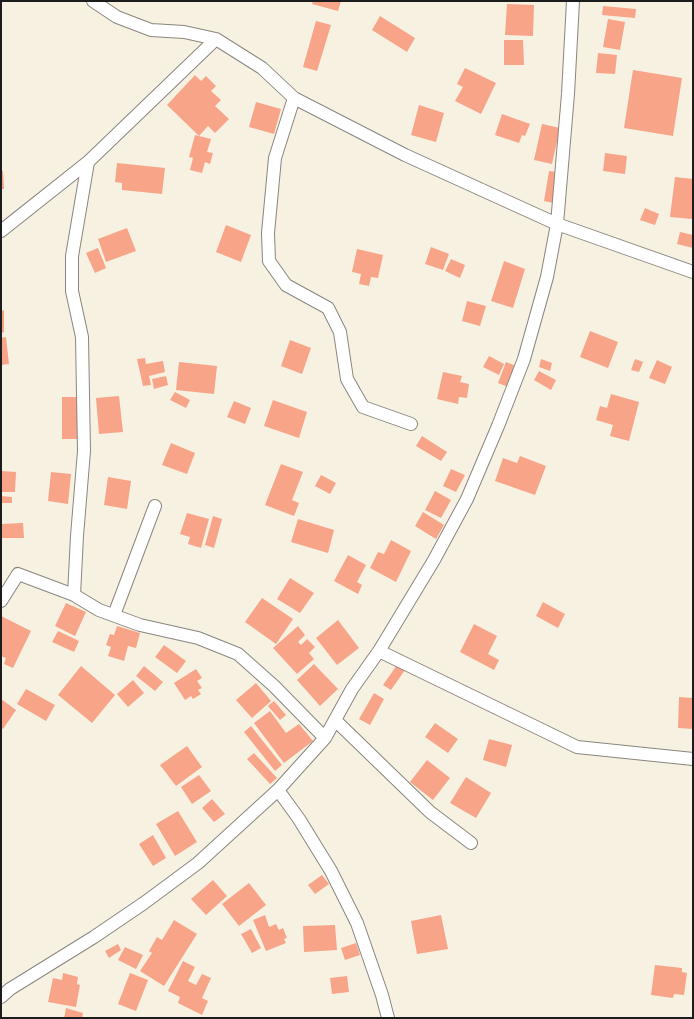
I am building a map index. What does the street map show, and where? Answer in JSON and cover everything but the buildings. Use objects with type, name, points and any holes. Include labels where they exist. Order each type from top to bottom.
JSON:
[{"type":"street","points":[[93,1],[117,17],[151,30],[184,32],[216,39],[238,51],[262,68],[294,98],[406,155],[557,224],[693,272]]},
{"type":"street","points":[[1,997],[10,988],[94,937],[186,872],[198,863],[278,790],[326,738],[352,689],[379,651],[434,560],[467,499],[498,426],[524,359],[546,277],[557,224],[568,94],[573,1]]},
{"type":"street","points":[[1,231],[88,162],[216,39]]},
{"type":"street","points":[[294,98],[275,158],[268,233],[268,261],[286,285],[328,308],[340,332],[347,379],[363,407],[411,424]]},
{"type":"street","points":[[74,595],[76,536],[84,451],[82,337],[72,291],[72,256],[88,162]]},
{"type":"street","points":[[114,616],[155,506]]},
{"type":"street","points":[[1,601],[18,574],[74,595],[99,610],[114,616],[140,625],[198,638],[238,654],[274,686],[326,738]]},
{"type":"street","points":[[379,651],[577,747],[693,759]]},
{"type":"street","points":[[335,720],[430,812],[471,843]]},
{"type":"street","points":[[278,790],[299,819],[331,871],[357,923],[382,995],[388,1018]]}]
